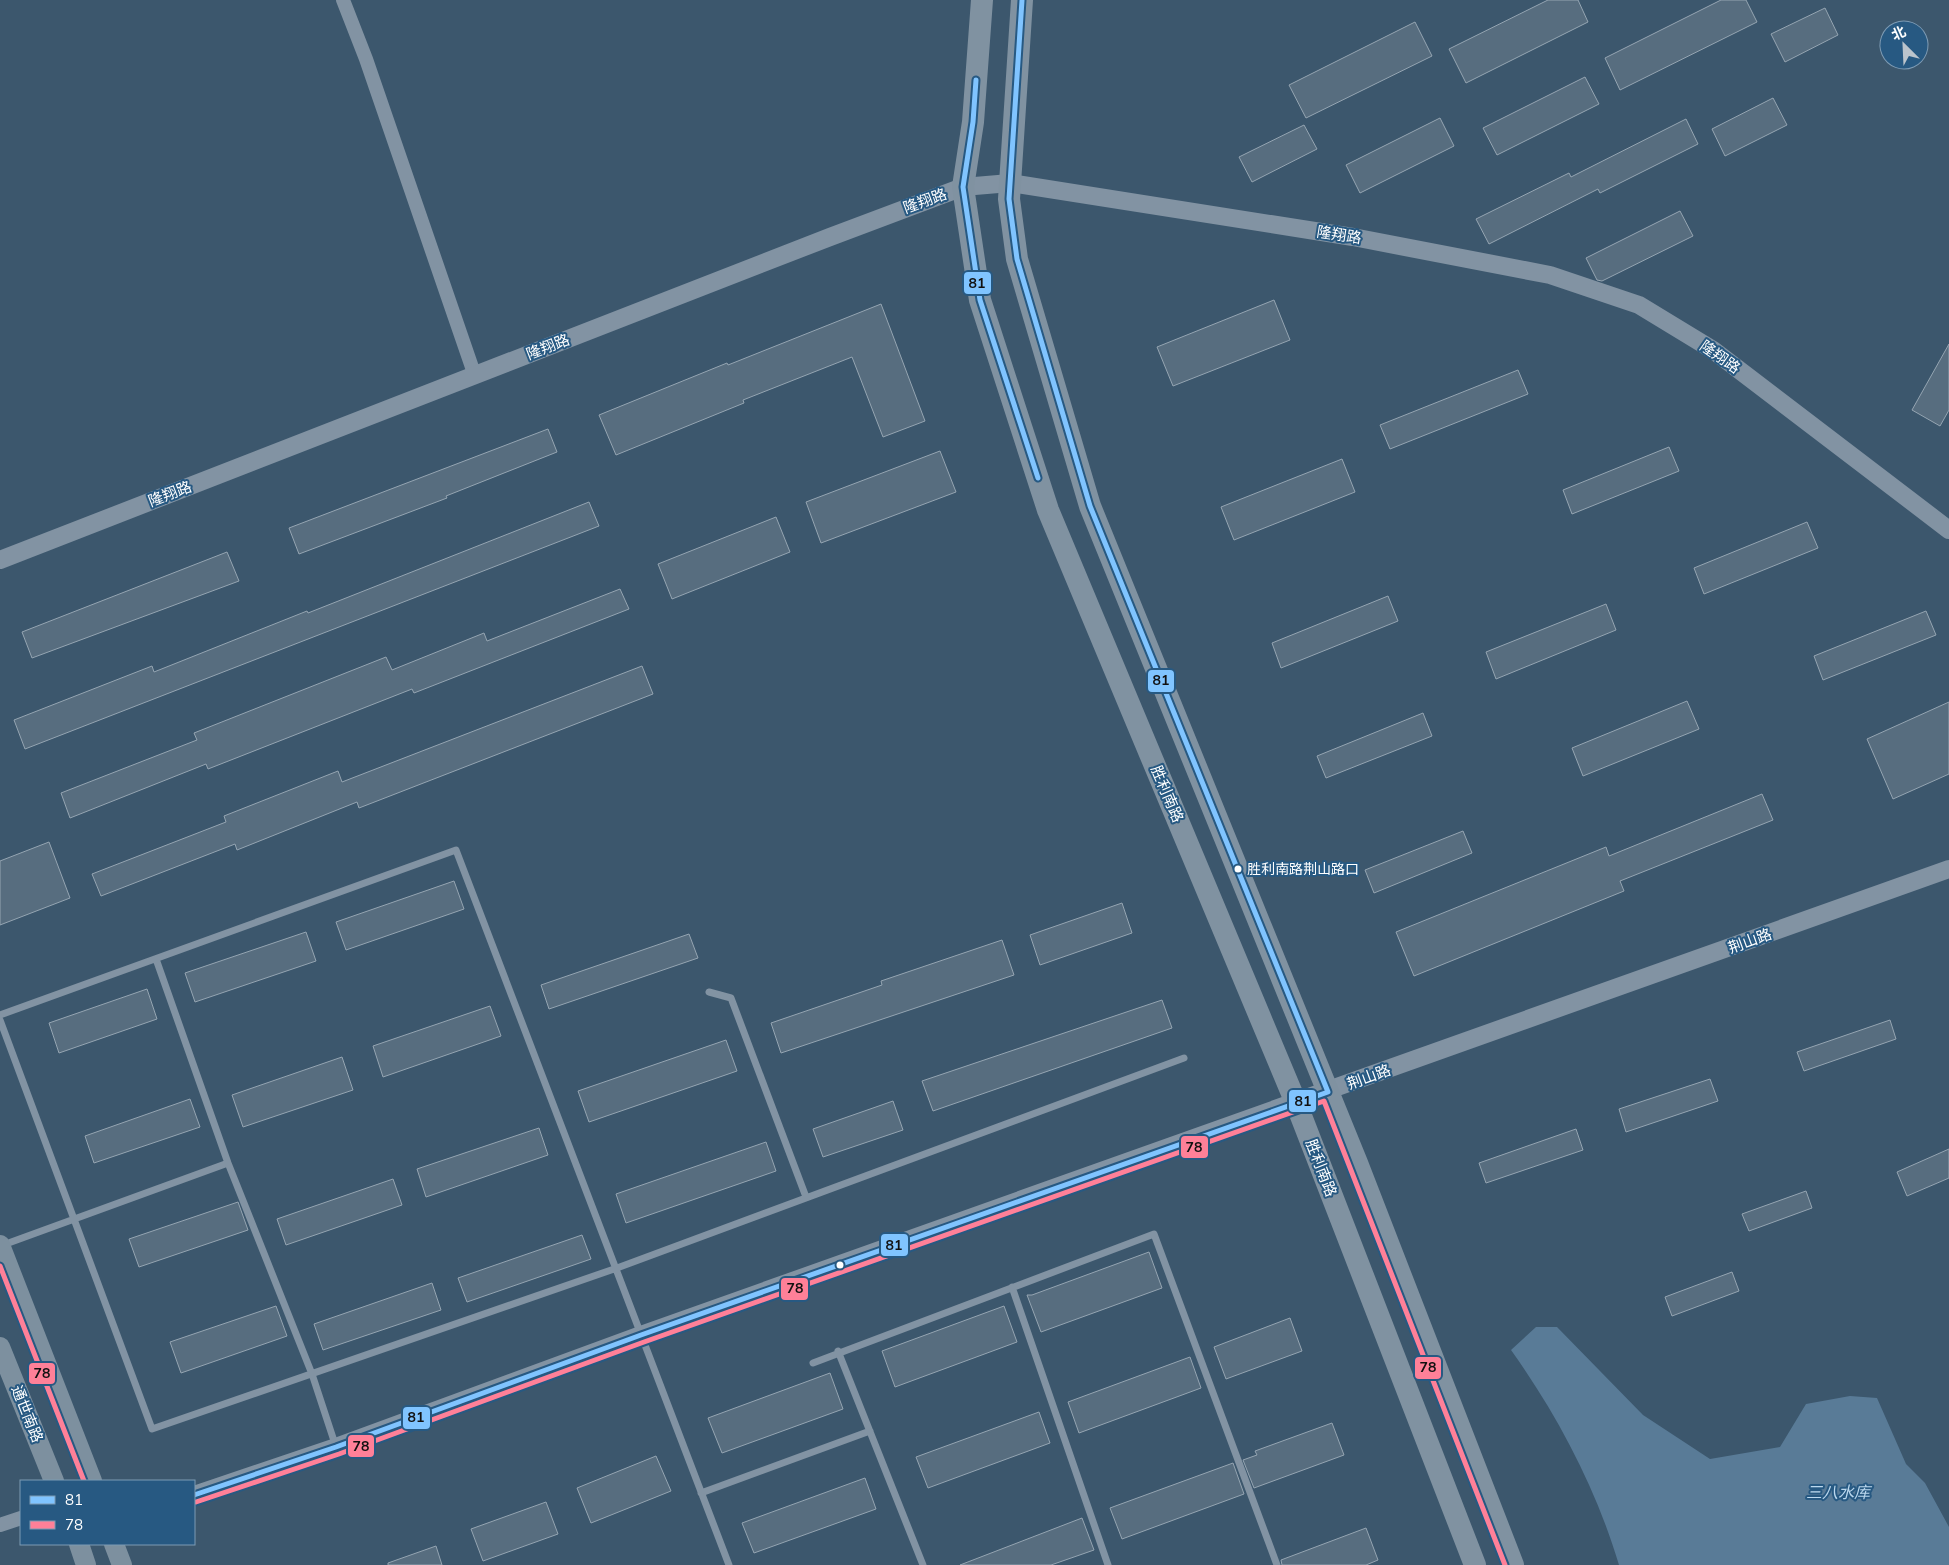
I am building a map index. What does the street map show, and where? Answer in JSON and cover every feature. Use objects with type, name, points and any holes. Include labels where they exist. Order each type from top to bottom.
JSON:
[{"type":"main road","name":"胜利南路","points":[[982,0],[973,122],[963,187],[980,300],[1048,510],[1296,1103],[1475,1565]]},
{"type":"main road","points":[[1022,0],[1009,199],[1017,259],[1090,506],[1328,1092],[1513,1565]]},
{"type":"main road","points":[[0,1245],[92,1480]]},
{"type":"main road","name":"通世南路","points":[[0,1347],[54,1480]]},
{"type":"main road","points":[[78,1545],[86,1565]]},
{"type":"main road","points":[[114,1545],[122,1565]]},
{"type":"street","points":[[343,0],[369,68],[474,376]]},
{"type":"street","name":"隆翔路","points":[[0,560],[963,187],[1010,183],[1353,237],[1550,275],[1639,305],[1713,350],[1949,530]]},
{"type":"street","name":"荆山路","points":[[195,1495],[336,1447],[641,1335],[1328,1092],[1949,869]]},
{"type":"street","points":[[0,1525],[20,1518]]},
{"type":"lane","points":[[0,1015],[456,850],[729,1565]]},
{"type":"lane","points":[[156,959],[228,1163],[312,1374],[336,1447]]},
{"type":"lane","points":[[709,992],[732,998],[806,1197]]},
{"type":"lane","points":[[0,1020],[152,1429],[617,1268],[1184,1058]]},
{"type":"lane","points":[[0,1245],[228,1163]]},
{"type":"lane","points":[[813,1363],[1154,1234],[1277,1565]]},
{"type":"lane","points":[[1012,1287],[1108,1565]]},
{"type":"lane","points":[[838,1352],[923,1565]]},
{"type":"lane","points":[[701,1493],[870,1431]]},
{"type":"water","name":"三八水库","points":[[1536,1327],[1557,1327],[1643,1415],[1710,1459],[1780,1447],[1806,1404],[1850,1396],[1877,1398],[1906,1464],[1925,1483],[1949,1527],[1949,1565],[1619,1565],[1599,1508],[1574,1453],[1560,1427],[1511,1350]]},
{"type":"building","points":[[1548,0],[1578,0],[1588,22],[1466,83],[1449,49]]},
{"type":"building","points":[[1721,0],[1746,0],[1757,22],[1620,90],[1605,58]]},
{"type":"building","points":[[1825,8],[1838,35],[1785,62],[1771,34]]},
{"type":"building","points":[[1415,22],[1432,56],[1306,118],[1289,85]]},
{"type":"building","points":[[1585,77],[1599,104],[1497,155],[1483,128]]},
{"type":"building","points":[[1773,98],[1787,125],[1725,156],[1712,129]]},
{"type":"building","points":[[1440,118],[1454,146],[1360,193],[1346,165]]},
{"type":"building","points":[[1686,119],[1698,144],[1600,193],[1598,189],[1489,244],[1476,219],[1569,173],[1571,177]]},
{"type":"building","points":[[1304,125],[1317,149],[1252,182],[1239,157]]},
{"type":"building","points":[[1680,211],[1693,236],[1602,281],[1597,280],[1586,258]]},
{"type":"building","points":[[1274,300],[1290,340],[1173,386],[1157,347]]},
{"type":"building","points":[[881,304],[925,421],[883,437],[852,357],[743,400],[744,403],[616,455],[599,415],[727,363],[728,365]]},
{"type":"building","points":[[1949,344],[1949,410],[1940,426],[1912,410]]},
{"type":"building","points":[[1518,370],[1528,394],[1390,449],[1380,425]]},
{"type":"building","points":[[548,429],[557,452],[446,496],[447,498],[299,554],[289,528]]},
{"type":"building","points":[[1669,447],[1679,471],[1572,514],[1563,490]]},
{"type":"building","points":[[940,451],[956,492],[821,543],[806,502]]},
{"type":"building","points":[[1342,459],[1355,492],[1234,540],[1221,507]]},
{"type":"building","points":[[589,502],[599,526],[25,749],[14,720],[152,666],[154,672]]},
{"type":"building","points":[[776,517],[790,552],[672,599],[658,564]]},
{"type":"building","points":[[1807,522],[1818,548],[1704,594],[1694,568]]},
{"type":"building","points":[[227,552],[239,581],[32,658],[22,632]]},
{"type":"building","points":[[620,589],[629,609],[414,693],[412,689],[208,769],[206,764],[70,818],[61,793],[197,740],[194,733],[386,657],[392,670],[484,633],[487,641]]},
{"type":"building","points":[[1388,596],[1398,621],[1281,668],[1272,643]]},
{"type":"building","points":[[1606,604],[1616,630],[1496,679],[1486,652]]},
{"type":"building","points":[[1926,611],[1936,635],[1823,680],[1814,656]]},
{"type":"building","points":[[642,666],[653,694],[359,808],[357,802],[237,850],[235,844],[101,896],[92,874],[226,822],[224,816],[338,771],[342,782]]},
{"type":"building","points":[[1687,701],[1699,729],[1583,776],[1572,748]]},
{"type":"building","points":[[1949,702],[1949,774],[1893,799],[1867,739]]},
{"type":"building","points":[[1423,713],[1432,736],[1326,778],[1317,756]]},
{"type":"building","points":[[1762,794],[1773,820],[1620,881],[1624,891],[1414,976],[1396,932],[1606,847],[1609,856]]},
{"type":"building","points":[[1463,831],[1472,853],[1374,893],[1365,870]]},
{"type":"building","points":[[49,842],[70,898],[0,925],[0,861]]},
{"type":"building","points":[[454,881],[464,909],[346,950],[336,922]]},
{"type":"building","points":[[1122,903],[1132,933],[1040,965],[1030,935]]},
{"type":"building","points":[[306,932],[316,961],[195,1002],[185,973]]},
{"type":"building","points":[[689,934],[698,958],[549,1009],[541,985]]},
{"type":"building","points":[[1002,940],[1014,975],[781,1053],[771,1023],[882,985],[881,981]]},
{"type":"building","points":[[147,989],[157,1019],[59,1053],[49,1023]]},
{"type":"building","points":[[1162,1000],[1172,1028],[933,1111],[922,1081]]},
{"type":"building","points":[[490,1006],[501,1036],[383,1077],[373,1046]]},
{"type":"building","points":[[1890,1020],[1896,1039],[1804,1071],[1797,1052]]},
{"type":"building","points":[[726,1040],[737,1071],[589,1122],[578,1091]]},
{"type":"building","points":[[342,1057],[353,1090],[243,1127],[232,1095]]},
{"type":"building","points":[[1710,1079],[1718,1101],[1626,1132],[1619,1109]]},
{"type":"building","points":[[190,1099],[200,1127],[94,1163],[85,1136]]},
{"type":"building","points":[[893,1101],[903,1130],[823,1157],[813,1129]]},
{"type":"building","points":[[539,1128],[548,1155],[426,1197],[417,1169]]},
{"type":"building","points":[[1576,1129],[1583,1150],[1486,1183],[1479,1163]]},
{"type":"building","points":[[766,1142],[776,1171],[626,1223],[616,1194]]},
{"type":"building","points":[[1949,1149],[1949,1178],[1907,1196],[1897,1172]]},
{"type":"building","points":[[393,1179],[402,1205],[286,1245],[277,1219]]},
{"type":"building","points":[[1806,1191],[1812,1208],[1749,1231],[1742,1214]]},
{"type":"building","points":[[238,1202],[248,1230],[139,1267],[129,1239]]},
{"type":"building","points":[[582,1235],[591,1259],[467,1302],[458,1278]]},
{"type":"building","points":[[1149,1252],[1162,1288],[1041,1332],[1027,1295],[1032,1295]]},
{"type":"building","points":[[1732,1272],[1739,1291],[1672,1316],[1665,1297]]},
{"type":"building","points":[[432,1283],[441,1310],[323,1350],[314,1324]]},
{"type":"building","points":[[276,1306],[287,1336],[181,1373],[170,1342]]},
{"type":"building","points":[[1004,1306],[1017,1342],[895,1387],[882,1351]]},
{"type":"building","points":[[1290,1318],[1302,1351],[1226,1379],[1214,1347]]},
{"type":"building","points":[[1190,1357],[1201,1388],[1079,1433],[1068,1402]]},
{"type":"building","points":[[830,1373],[843,1409],[722,1453],[708,1418]]},
{"type":"building","points":[[1039,1412],[1050,1443],[928,1488],[916,1457]]},
{"type":"building","points":[[1332,1423],[1344,1455],[1254,1488],[1243,1460],[1257,1455],[1255,1451]]},
{"type":"building","points":[[656,1456],[671,1491],[591,1523],[577,1488]]},
{"type":"building","points":[[1233,1463],[1244,1494],[1122,1539],[1110,1508]]},
{"type":"building","points":[[865,1478],[876,1509],[754,1553],[742,1523]]},
{"type":"building","points":[[546,1502],[558,1534],[483,1561],[471,1529]]},
{"type":"building","points":[[1082,1518],[1094,1550],[1051,1565],[960,1565]]},
{"type":"building","points":[[1366,1528],[1378,1560],[1366,1565],[1282,1565],[1281,1560]]},
{"type":"building","points":[[436,1546],[442,1565],[388,1565],[388,1563]]},
{"type":"transit line","name":"81","points":[[195,1495],[336,1447],[641,1335],[1328,1092],[1090,506],[1017,259],[1009,199],[1022,0]]},
{"type":"transit line","name":"81","points":[[976,80],[973,122],[963,187],[980,300],[1038,478]]},
{"type":"transit line","name":"78","points":[[196,1502],[339,1454],[644,1342],[1324,1101],[1505,1565]]},
{"type":"transit line","name":"78","points":[[0,1266],[84,1480]]},
{"type":"place","name":"胜利南路荆山路口","points":[[1238,869]]}]
